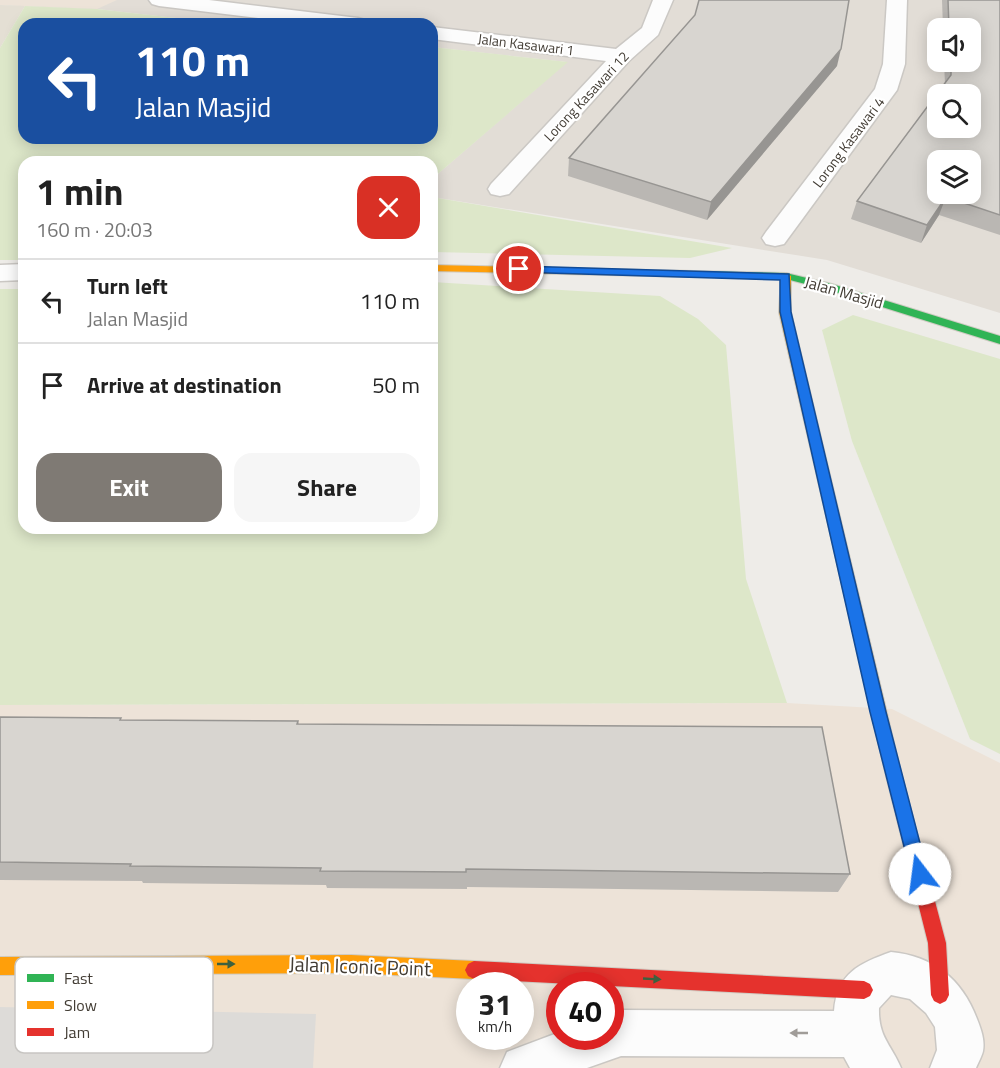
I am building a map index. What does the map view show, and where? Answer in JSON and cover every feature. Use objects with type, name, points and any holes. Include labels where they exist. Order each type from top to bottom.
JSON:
[{"type":"street","points":[[159,0],[308,18]]},
{"type":"street","name":"Lorong Kasawari 12","points":[[500,189],[621,56],[651,31],[663,0]]},
{"type":"street","name":"Lorong Kasawari 4","points":[[776,237],[886,90],[894,64],[897,0]]},
{"type":"street","name":"Jalan Kasawari 1","points":[[438,34],[621,56]]},
{"type":"street","name":"Jalan Masjid","points":[[438,268],[786,276],[828,286],[1000,340]]},
{"type":"street","points":[[0,273],[18,272]]},
{"type":"street","points":[[786,276],[785,312],[878,712],[938,943],[940,995]]},
{"type":"street","name":"Jalan Iconic Point","points":[[213,965],[351,964],[864,990]]},
{"type":"street","name":"Jalan Iconic Point","points":[[0,966],[15,966]]},
{"type":"street","points":[[523,1068],[621,1033],[868,1051],[857,1002],[864,990],[875,979],[891,975],[908,976],[926,984],[940,995],[952,1011],[959,1029],[961,1048],[953,1068]]},
{"type":"shaded area","points":[[0,0],[1000,0],[1000,313],[827,260],[438,198],[438,174],[567,62],[438,48],[438,18],[176,18],[97,9],[0,5]]},
{"type":"shaded area","points":[[0,0],[117,0],[97,9],[0,5]]},
{"type":"shaded area","points":[[0,5],[25,6],[0,48]]},
{"type":"shaded area","points":[[787,703],[892,709],[1000,763],[1000,1068],[0,1068],[0,705]]},
{"type":"shaded area","points":[[0,1007],[15,1007],[15,1053],[213,1053],[213,1012],[316,1014],[313,1068],[0,1068]]},
{"type":"green space","points":[[25,6],[97,9],[176,18],[18,18],[18,144],[438,144],[438,48],[568,62],[438,174],[438,156],[18,156],[18,260],[0,260],[0,48]]},
{"type":"green space","points":[[438,198],[732,248],[690,258],[438,252]]},
{"type":"green space","points":[[438,282],[660,296],[698,319],[726,345],[746,579],[787,703],[0,705],[0,289],[18,289],[18,534],[438,534]]},
{"type":"green space","points":[[853,315],[1000,359],[1000,754],[970,739],[852,441],[822,330]]},
{"type":"building","points":[[699,0],[849,0],[841,49],[711,202],[569,158],[695,15]]},
{"type":"building","points":[[948,0],[1000,0],[1000,215],[967,204],[981,204],[981,150],[927,150],[927,204],[941,204],[927,225],[857,201],[927,107],[927,138],[981,138],[981,84],[944,84],[951,72],[981,72],[981,18],[949,18]]},
{"type":"building","points":[[0,717],[298,721],[297,724],[822,727],[850,874],[466,869],[466,872],[320,871],[321,868],[0,862]]},
{"type":"traffic: fast","points":[[694,274],[786,276],[828,286],[1000,340]]},
{"type":"traffic: slow","points":[[438,268],[694,274]]},
{"type":"traffic: slow","points":[[786,276],[785,312],[894,776]]},
{"type":"traffic: slow","points":[[213,965],[351,964],[474,970]]},
{"type":"traffic: slow","points":[[0,966],[15,966]]},
{"type":"traffic: jam","points":[[894,776],[937,943],[940,995]]},
{"type":"traffic: jam","points":[[474,970],[864,990]]},
{"type":"route","points":[[519,269],[786,276],[785,312],[878,712],[920,874]]}]
